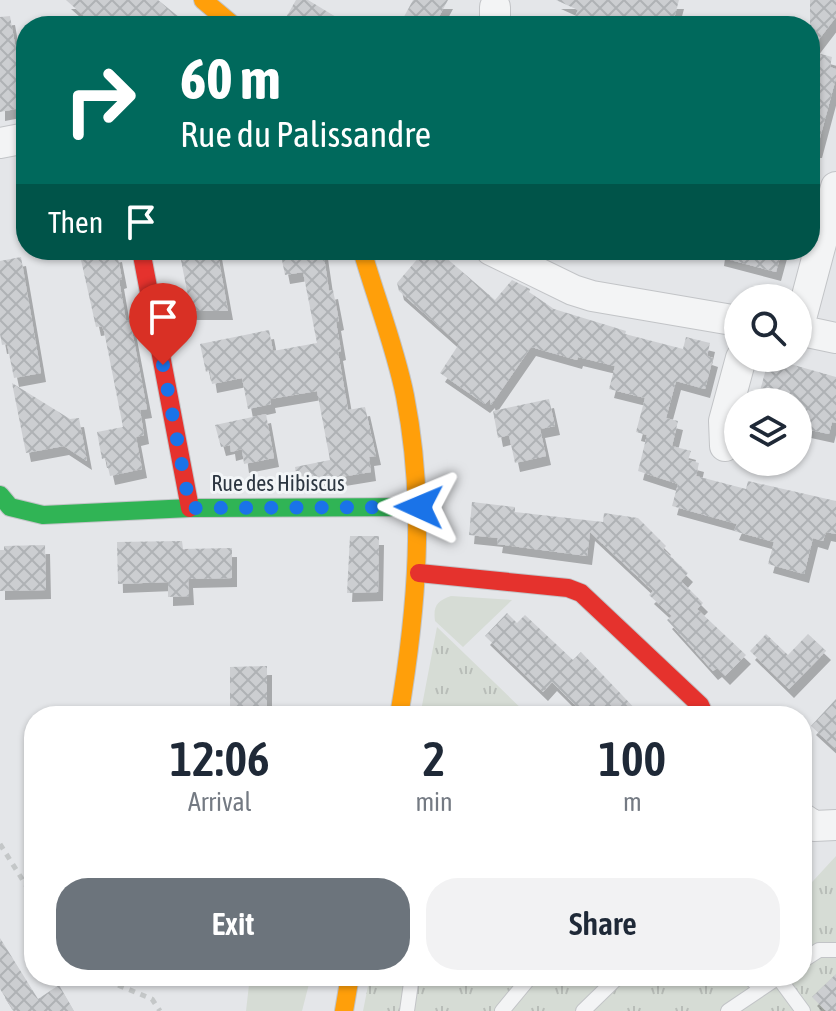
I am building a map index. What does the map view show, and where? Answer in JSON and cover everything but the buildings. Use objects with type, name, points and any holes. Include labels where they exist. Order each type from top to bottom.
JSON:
[{"type":"street","points":[[203,0],[222,16]]},
{"type":"street","points":[[820,226],[826,198]]},
{"type":"street","points":[[143,260],[190,508]]},
{"type":"street","points":[[365,260],[405,393],[415,456],[419,573],[401,706]]},
{"type":"street","points":[[512,260],[592,296],[724,319]]},
{"type":"street","points":[[808,284],[813,260]]},
{"type":"street","points":[[812,333],[836,338]]},
{"type":"street","name":"Rue des Hibiscus","points":[[0,495],[10,507],[43,515],[190,508],[419,507]]},
{"type":"street","points":[[419,573],[568,588],[581,593],[700,706]]},
{"type":"street","points":[[812,825],[836,825]]},
{"type":"street","points":[[344,1011],[348,986]]},
{"type":"lane","points":[[812,955],[819,950],[836,950]]},
{"type":"lane","points":[[407,1011],[411,986]]},
{"type":"lane","points":[[502,1011],[523,986]]},
{"type":"lane","points":[[583,1011],[609,986]]},
{"type":"lane","points":[[728,1011],[764,986]]},
{"type":"lane","points":[[785,986],[803,1011]]},
{"type":"path","points":[[0,844],[24,882]]},
{"type":"path","points":[[120,986],[152,999],[160,1011]]},
{"type":"green space","points":[[451,596],[512,600],[463,647],[435,621],[437,605]]},
{"type":"green space","points":[[437,627],[519,706],[422,706]]},
{"type":"green space","points":[[836,856],[836,1011],[363,1011],[368,986],[812,986],[812,882]]},
{"type":"green space","points":[[249,986],[308,986],[302,1011],[246,1011]]},
{"type":"traffic: fast","points":[[0,495],[10,507],[43,515],[190,508],[419,507]]},
{"type":"traffic: slow","points":[[203,0],[222,16]]},
{"type":"traffic: slow","points":[[365,260],[401,377],[412,436],[417,556],[400,706]]},
{"type":"traffic: slow","points":[[344,1011],[348,986]]},
{"type":"traffic: jam","points":[[143,260],[190,508]]},
{"type":"traffic: jam","points":[[419,573],[568,588],[581,593],[700,706]]},
{"type":"route","points":[[163,365],[190,508],[419,507]]}]
